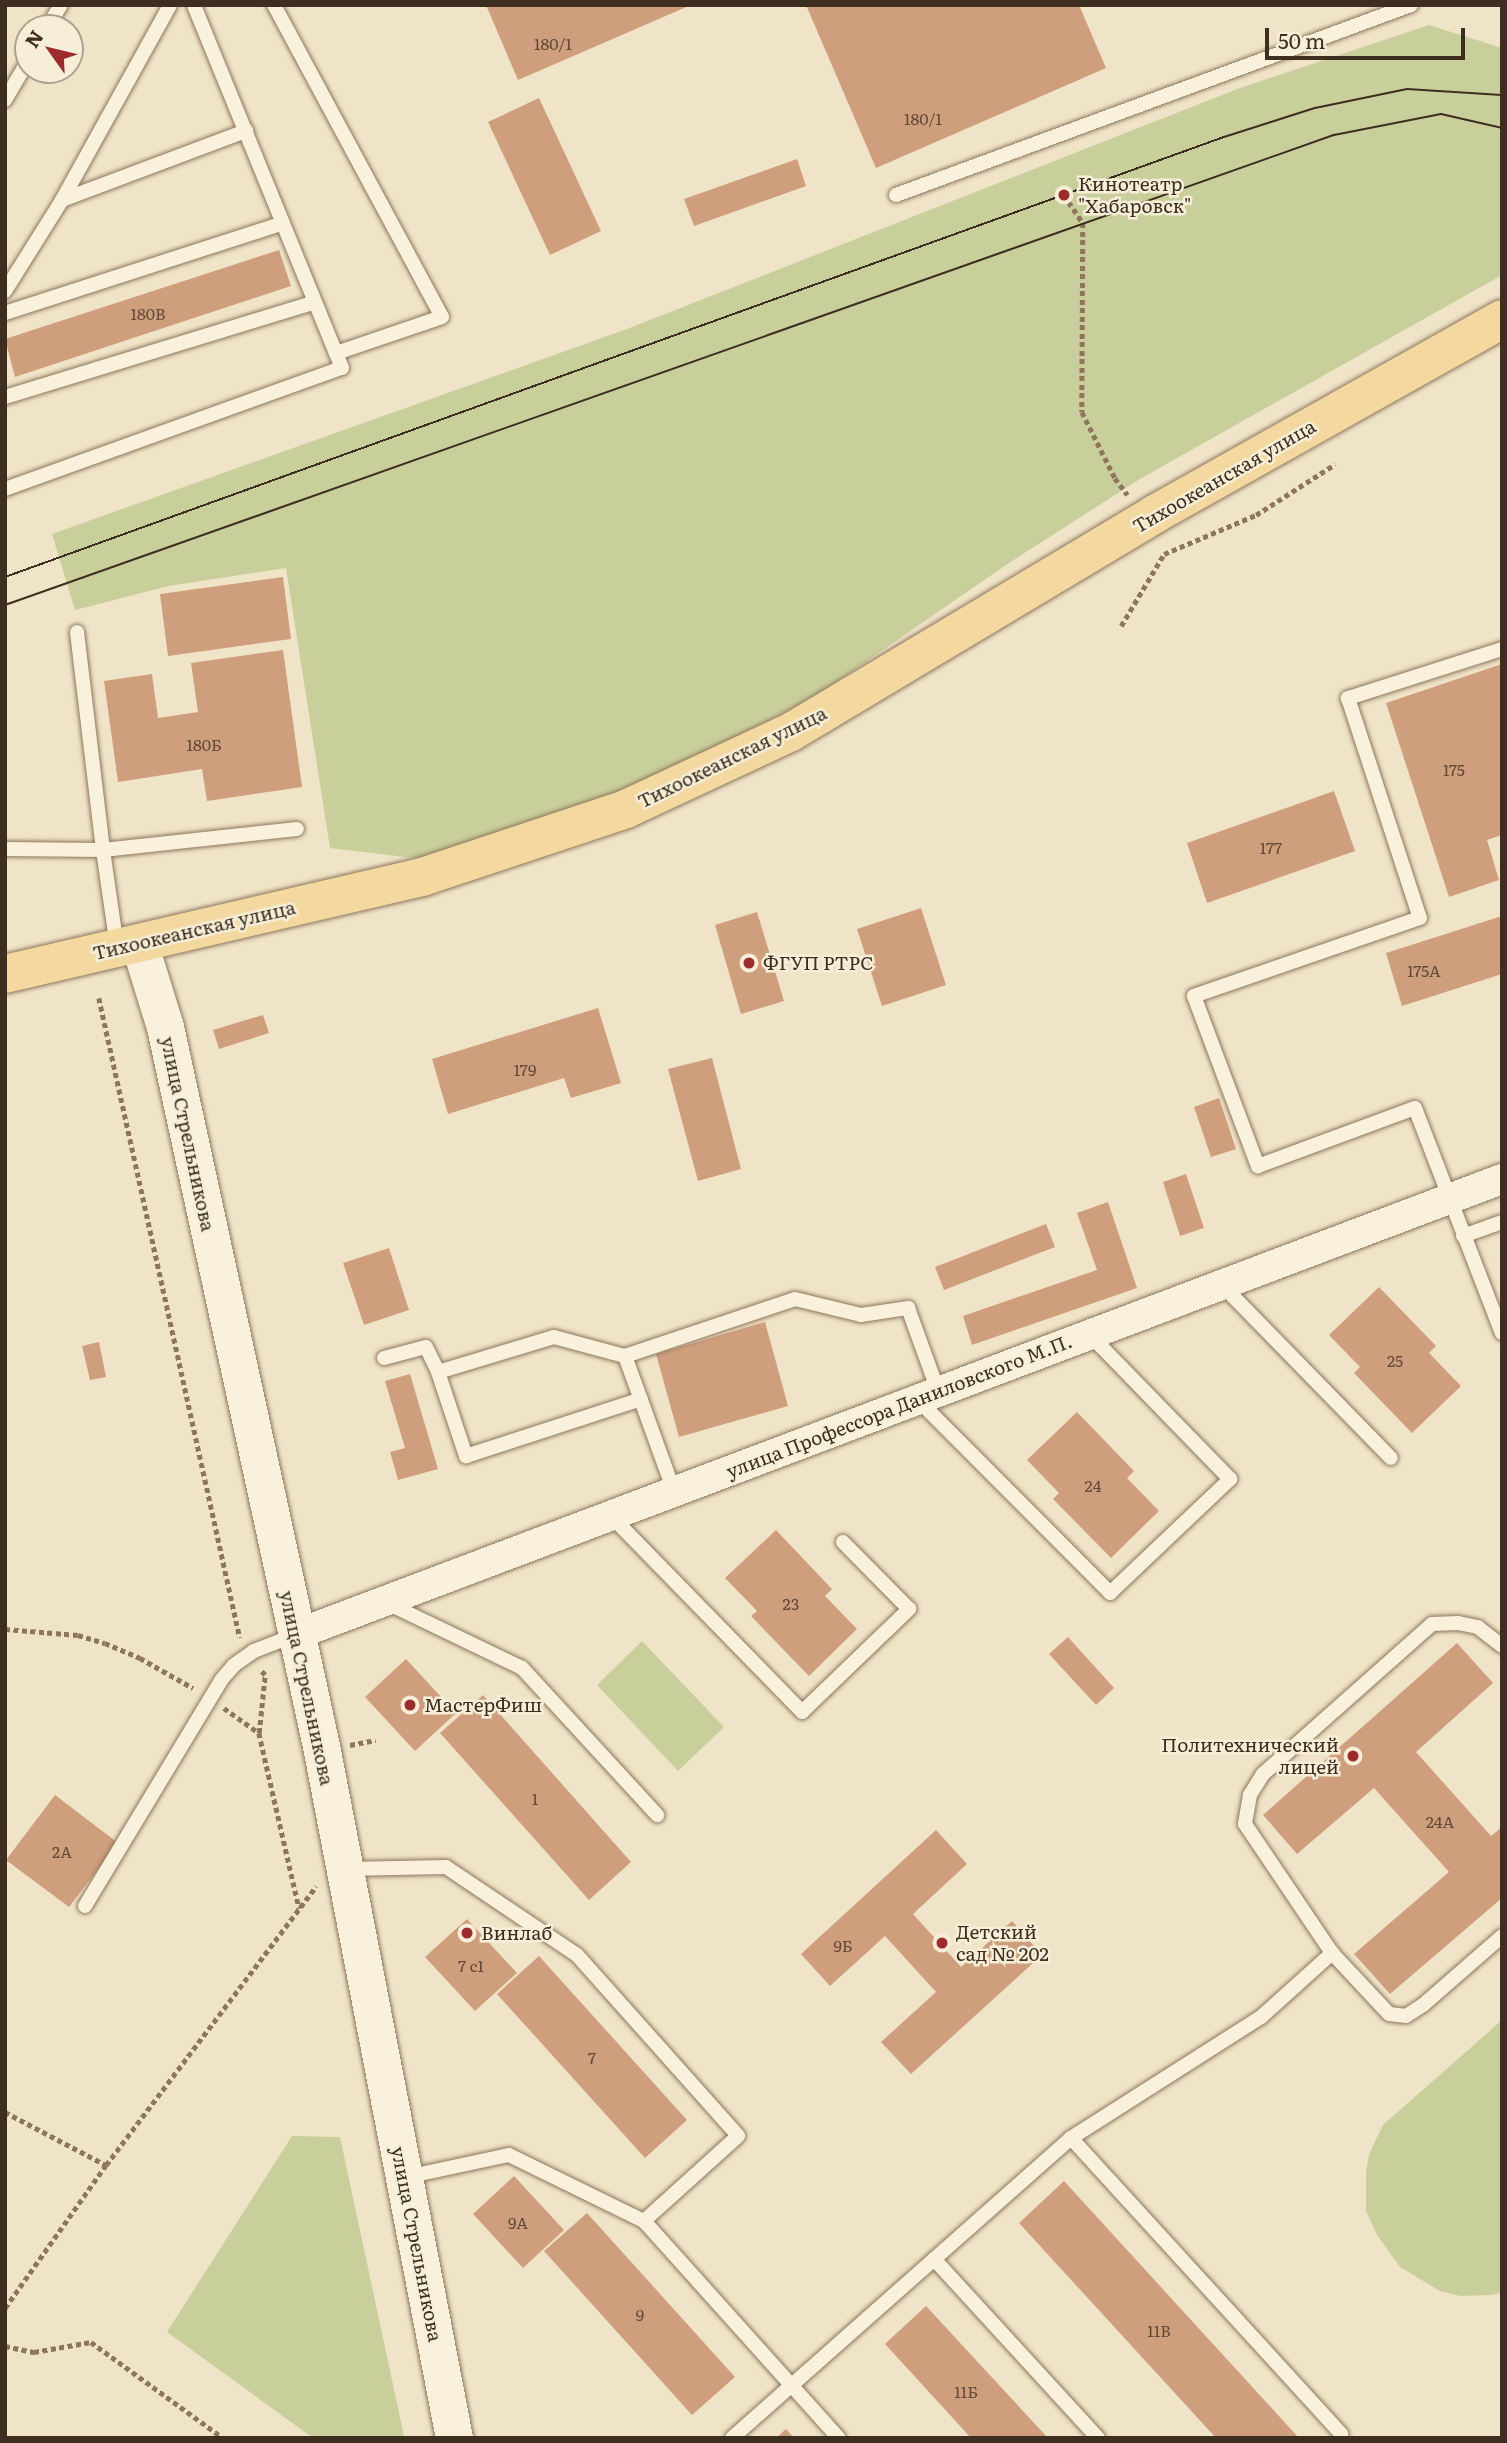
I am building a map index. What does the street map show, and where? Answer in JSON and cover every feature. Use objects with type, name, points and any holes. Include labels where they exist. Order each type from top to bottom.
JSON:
[{"type":"main road","name":"Тихоокеанская улица","points":[[5,974],[422,877],[626,809],[791,732],[1155,514],[1502,319]]},
{"type":"street","name":"улица Стрельникова","points":[[128,946],[165,1027],[295,1634],[333,1874],[404,2178],[454,2438]]},
{"type":"street","name":"улица Профессора Даниловского М.П.","points":[[295,1634],[1502,1179]]},
{"type":"lane","points":[[5,291],[62,200],[170,5]]},
{"type":"lane","points":[[5,489],[342,368],[194,5]]},
{"type":"lane","points":[[274,5],[442,317],[336,353]]},
{"type":"lane","points":[[896,195],[1411,5]]},
{"type":"lane","points":[[5,100],[14,84]]},
{"type":"lane","points":[[62,200],[246,131]]},
{"type":"lane","points":[[5,313],[283,223]]},
{"type":"lane","points":[[5,397],[315,302]]},
{"type":"lane","points":[[77,632],[103,850],[128,946]]},
{"type":"lane","points":[[1502,649],[1348,698],[1420,918],[1194,996],[1258,1166],[1415,1108],[1502,1333]]},
{"type":"lane","points":[[5,849],[103,850],[297,829]]},
{"type":"lane","points":[[1463,1236],[1502,1222]]},
{"type":"lane","points":[[1222,1284],[1391,1458]]},
{"type":"lane","points":[[438,1372],[554,1337],[625,1356],[795,1299],[861,1315],[908,1308],[928,1395],[1110,1593],[1230,1479],[1089,1334]]},
{"type":"lane","points":[[384,1358],[426,1347],[438,1372],[466,1456],[641,1399]]},
{"type":"lane","points":[[625,1356],[674,1491]]},
{"type":"lane","points":[[611,1516],[802,1712],[909,1609],[843,1542]]},
{"type":"lane","points":[[383,1601],[522,1668],[657,1815]]},
{"type":"lane","points":[[1502,1646],[1478,1627],[1432,1624],[1263,1774],[1250,1795],[1245,1824],[1332,1953],[1375,2003],[1389,2014],[1406,2016],[1423,2005],[1502,1936]]},
{"type":"lane","points":[[85,1906],[222,1679],[244,1657],[295,1634]]},
{"type":"lane","points":[[333,1874],[446,1867],[577,1955],[738,2136],[644,2221]]},
{"type":"lane","points":[[732,2438],[1071,2138],[1261,2017],[1332,1953]]},
{"type":"lane","points":[[1071,2138],[1341,2434]]},
{"type":"lane","points":[[404,2178],[509,2155],[644,2221],[839,2438]]},
{"type":"lane","points":[[934,2259],[1098,2438]]},
{"type":"path","points":[[1064,195],[1083,223],[1082,412],[1115,478],[1128,495]]},
{"type":"path","points":[[1121,626],[1164,554],[1256,516],[1335,464]]},
{"type":"path","points":[[99,998],[244,1657],[265,1675],[259,1733]]},
{"type":"path","points":[[5,2308],[106,2165],[333,1874]]},
{"type":"path","points":[[5,2112],[106,2165]]},
{"type":"path","points":[[5,2346],[34,2353],[92,2342],[223,2438]]},
{"type":"green space","points":[[1429,25],[1502,48],[1502,275],[1140,479],[1009,563],[819,694],[672,772],[534,828],[422,859],[330,848],[286,568],[169,586],[75,610],[52,534],[627,329],[1240,88]]},
{"type":"green space","points":[[642,1641],[724,1727],[678,1771],[597,1685]]},
{"type":"green space","points":[[1502,2020],[1502,2292],[1460,2296],[1440,2291],[1400,2267],[1377,2235],[1366,2211],[1366,2172],[1369,2154],[1383,2125]]},
{"type":"green space","points":[[292,2136],[340,2137],[404,2436],[313,2438],[167,2332]]},
{"type":"building","points":[[486,5],[691,5],[518,80]]},
{"type":"building","points":[[806,5],[1079,5],[1106,68],[876,168]]},
{"type":"building","points":[[539,98],[601,231],[550,255],[488,122]]},
{"type":"building","points":[[797,159],[806,186],[694,226],[684,199]]},
{"type":"building","points":[[279,250],[291,286],[15,377],[5,339]]},
{"type":"building","points":[[283,577],[291,639],[168,656],[160,594]]},
{"type":"building","points":[[283,650],[302,787],[207,801],[202,769],[118,782],[104,681],[152,674],[158,718],[198,712],[191,663]]},
{"type":"building","points":[[1502,664],[1502,835],[1487,840],[1499,880],[1449,897],[1386,703]]},
{"type":"building","points":[[1334,791],[1355,851],[1207,903],[1187,843]]},
{"type":"building","points":[[921,908],[946,985],[882,1006],[857,929]]},
{"type":"building","name":"ФГУП РТРС","points":[[757,912],[784,1001],[741,1014],[715,925]]},
{"type":"building","points":[[1502,916],[1502,974],[1402,1006],[1386,953]]},
{"type":"building","points":[[598,1008],[621,1083],[571,1098],[564,1078],[448,1114],[432,1059]]},
{"type":"building","points":[[263,1015],[269,1033],[219,1049],[213,1030]]},
{"type":"building","points":[[712,1058],[741,1169],[698,1181],[668,1069]]},
{"type":"building","points":[[1219,1098],[1236,1149],[1211,1157],[1194,1107]]},
{"type":"building","points":[[1186,1174],[1204,1228],[1180,1236],[1163,1182]]},
{"type":"building","points":[[1108,1202],[1137,1288],[972,1345],[963,1316],[1097,1270],[1077,1213]]},
{"type":"building","points":[[1046,1224],[1055,1247],[944,1290],[935,1267]]},
{"type":"building","points":[[389,1248],[409,1310],[364,1325],[343,1263]]},
{"type":"building","points":[[1379,1287],[1436,1346],[1429,1353],[1461,1386],[1412,1433],[1354,1373],[1360,1367],[1329,1335]]},
{"type":"building","points":[[765,1322],[788,1406],[679,1437],[656,1354]]},
{"type":"building","points":[[99,1342],[106,1377],[90,1380],[82,1346]]},
{"type":"building","points":[[410,1374],[438,1469],[398,1480],[390,1452],[405,1448],[385,1381]]},
{"type":"building","points":[[1077,1412],[1134,1471],[1127,1478],[1159,1511],[1111,1558],[1053,1499],[1059,1493],[1027,1460]]},
{"type":"building","points":[[776,1530],[832,1589],[825,1596],[857,1629],[809,1676],[751,1616],[757,1611],[725,1578]]},
{"type":"building","points":[[1068,1637],[1114,1688],[1096,1705],[1049,1654]]},
{"type":"building","name":"Политехнический лицей","points":[[1457,1643],[1493,1683],[1416,1752],[1491,1836],[1502,1827],[1502,1898],[1390,1994],[1354,1954],[1449,1872],[1374,1788],[1297,1854],[1263,1815]]},
{"type":"building","name":"МастерФиш","points":[[406,1659],[456,1713],[415,1751],[365,1697]]},
{"type":"building","points":[[483,1695],[631,1862],[589,1900],[440,1733]]},
{"type":"building","points":[[55,1795],[118,1843],[69,1907],[6,1860]]},
{"type":"building","points":[[936,1830],[967,1864],[913,1914],[961,1967],[1012,1921],[1042,1955],[911,2074],[881,2042],[936,1992],[885,1936],[830,1986],[801,1954]]},
{"type":"building","points":[[467,1919],[517,1973],[475,2011],[425,1957]]},
{"type":"building","points":[[539,1956],[687,2120],[645,2158],[497,1994]]},
{"type":"building","points":[[514,2176],[564,2230],[523,2268],[473,2214]]},
{"type":"building","points":[[1064,2181],[1299,2438],[1216,2438],[1019,2223]]},
{"type":"building","points":[[587,2213],[735,2377],[692,2415],[544,2251]]},
{"type":"building","points":[[926,2306],[1048,2438],[971,2438],[885,2344]]},
{"type":"building","points":[[786,2429],[794,2438],[776,2438]]},
{"type":"tram line","points":[[5,577],[1224,137],[1315,108],[1407,89],[1502,95]]},
{"type":"tram line","points":[[5,605],[1334,135],[1441,114],[1502,128]]},
{"type":"place","name":"Кинотеатр \"Хабаровск\"","points":[[1064,195]]},
{"type":"place","name":"ФГУП РТРС","points":[[749,963]]},
{"type":"place","name":"МастерФиш","points":[[410,1705]]},
{"type":"place","name":"Политехнический лицей","points":[[1353,1756]]},
{"type":"place","name":"Винлаб","points":[[467,1933]]},
{"type":"place","name":"Детский сад № 202","points":[[942,1943]]}]
